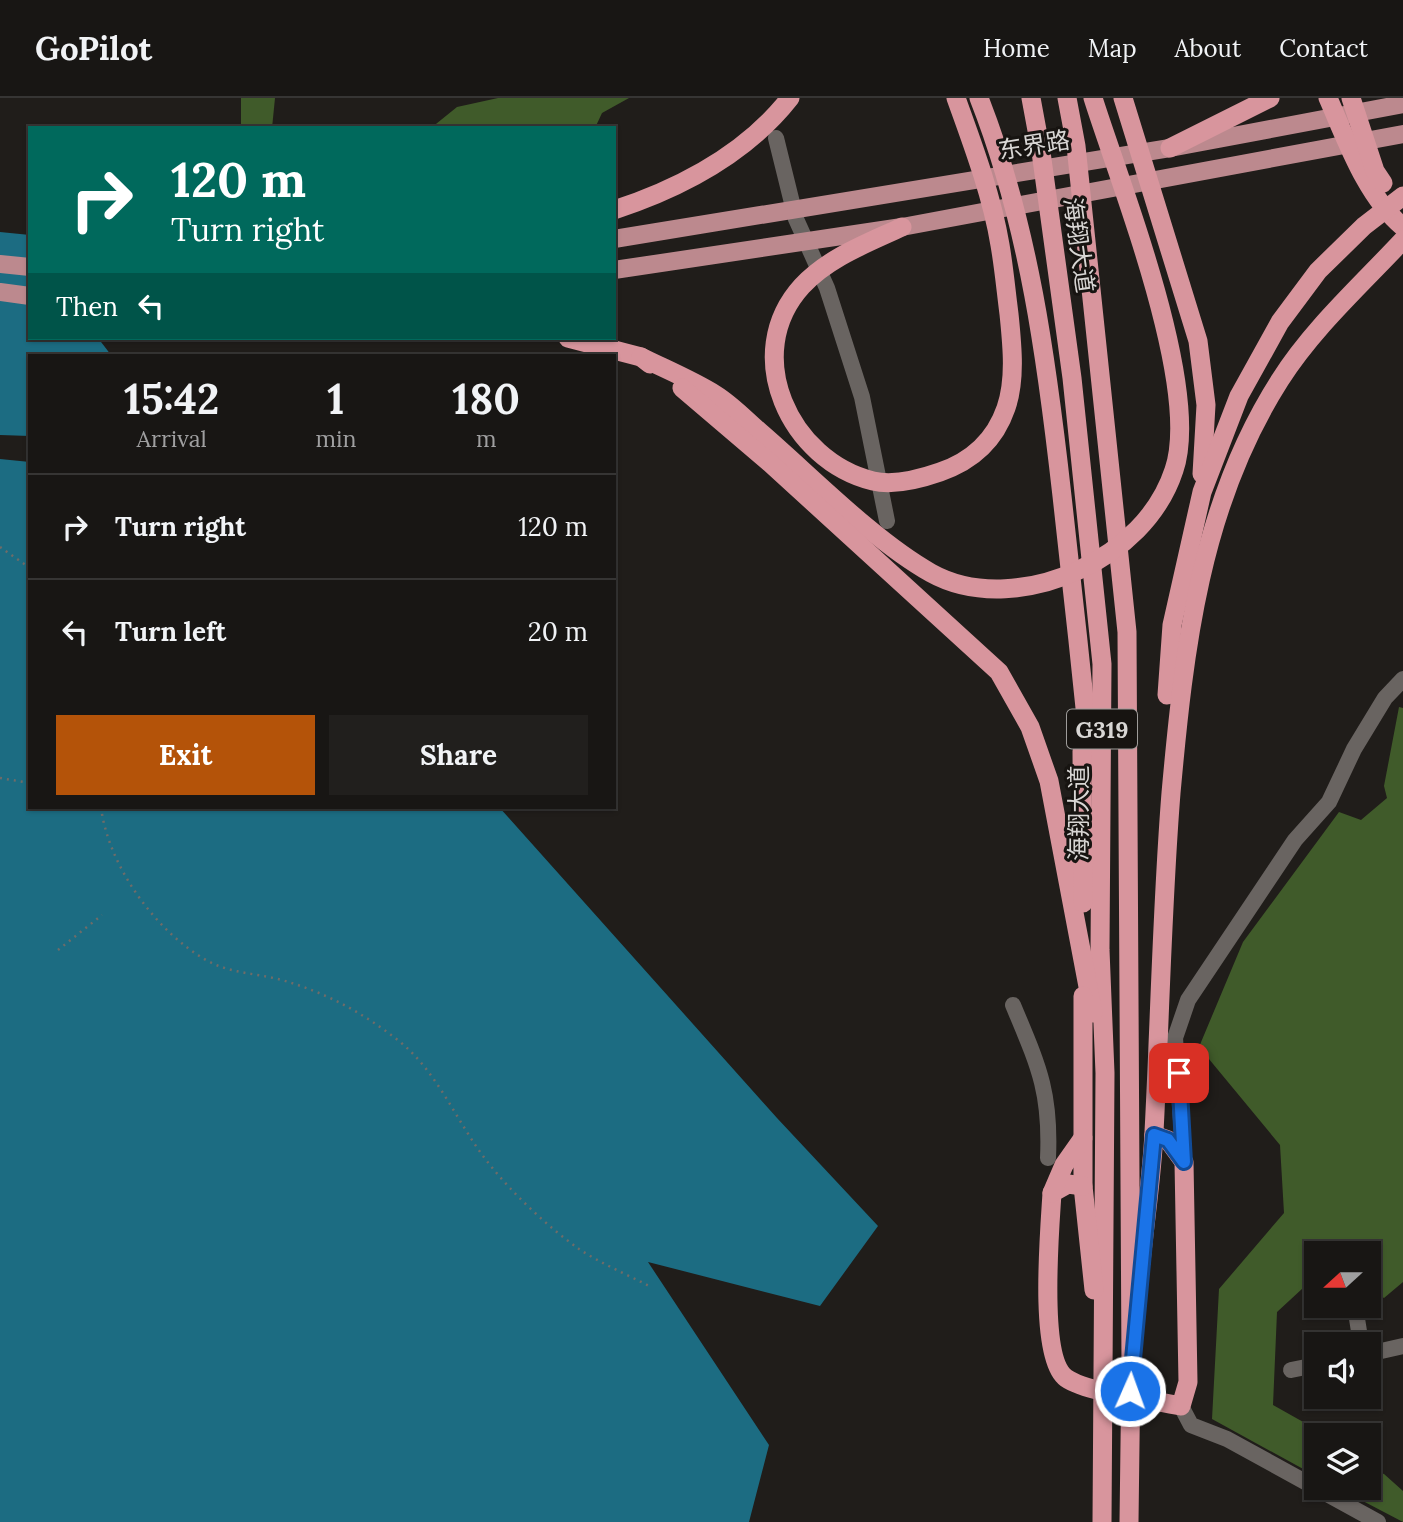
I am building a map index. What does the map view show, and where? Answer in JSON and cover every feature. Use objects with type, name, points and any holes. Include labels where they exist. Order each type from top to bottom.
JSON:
[{"type":"highway","points":[[616,209],[646,200],[699,175],[768,126],[790,98]]},
{"type":"highway","points":[[902,227],[831,261],[802,286],[783,314],[775,346],[777,381],[790,420],[813,449],[845,472],[876,482],[915,480],[955,467],[989,443],[1007,407],[1013,355],[1000,243],[956,98]]},
{"type":"highway","points":[[979,98],[991,128],[1035,295],[1053,417],[1102,871]]},
{"type":"highway","name":"海翔大道","points":[[1031,98],[1072,378],[1102,664],[1100,950],[1105,1073],[1104,1364]]},
{"type":"highway","name":"海翔大道","points":[[1067,98],[1076,146],[1127,632],[1131,1365]]},
{"type":"highway","points":[[576,340],[640,357],[718,396],[895,550],[933,574],[965,586],[1018,589],[1071,574],[1107,557],[1155,511],[1175,469],[1181,423],[1173,365],[1158,301],[1093,98]]},
{"type":"highway","points":[[1123,98],[1198,341],[1206,405],[1202,492]]},
{"type":"highway","points":[[1170,148],[1270,98]]},
{"type":"highway","points":[[1328,98],[1361,169],[1393,218],[1403,227]]},
{"type":"highway","points":[[1351,98],[1375,171],[1403,217]]},
{"type":"highway","points":[[1129,1522],[1131,1365],[1154,1135],[1163,892],[1164,744],[1172,625],[1202,492],[1238,396],[1280,322],[1318,271],[1364,226],[1403,196]]},
{"type":"highway","points":[[1163,892],[1181,677],[1199,574],[1218,509],[1246,440],[1280,379],[1310,338],[1403,240]]},
{"type":"highway","points":[[640,357],[706,406],[999,672],[1030,727],[1049,781],[1105,1073]]},
{"type":"highway","points":[[1077,635],[1083,764],[1083,1186],[1104,1364],[1102,1522]]},
{"type":"highway","points":[[1083,1138],[1063,1165],[1052,1193],[1049,1333],[1053,1359],[1063,1377],[1079,1385],[1181,1406],[1188,1382],[1184,1162],[1168,1140],[1154,1135]]},
{"type":"highway","points":[[1052,1193],[1068,1184],[1083,1186]]},
{"type":"main road","name":"东界路","points":[[616,239],[1170,148],[1403,104]]},
{"type":"main road","points":[[616,270],[902,227],[1403,134]]},
{"type":"main road","points":[[0,264],[28,267]]},
{"type":"main road","points":[[0,292],[28,296]]},
{"type":"street","points":[[776,138],[796,219],[827,288],[862,397],[887,521]]},
{"type":"street","points":[[1184,1162],[1175,1038],[1188,1000],[1295,840],[1329,802],[1354,749],[1385,698],[1403,679]]},
{"type":"street","points":[[1013,1005],[1044,1077],[1050,1122],[1048,1158]]},
{"type":"street","points":[[1381,1351],[1403,1346]]},
{"type":"street","points":[[1291,1370],[1304,1367]]},
{"type":"street","points":[[1181,1406],[1191,1425],[1227,1439],[1378,1522]]},
{"type":"path","points":[[0,547],[28,567]]},
{"type":"path","points":[[0,778],[28,783]]},
{"type":"path","points":[[102,809],[118,862],[153,913],[180,940],[207,960],[237,972],[277,979],[340,1000],[402,1043],[452,1104],[488,1164],[520,1198],[579,1249],[649,1286]]},
{"type":"path","points":[[58,950],[102,915]]},
{"type":"green space","points":[[241,98],[275,98],[272,126],[241,126]]},
{"type":"green space","points":[[498,98],[629,98],[602,113],[596,126],[433,126],[457,107]]},
{"type":"green space","points":[[1399,707],[1403,708],[1403,1282],[1384,1298],[1381,1296],[1381,1241],[1304,1241],[1304,1287],[1277,1312],[1273,1405],[1305,1423],[1304,1469],[1212,1419],[1219,1289],[1284,1213],[1280,1145],[1199,1047],[1243,942],[1339,812],[1361,820],[1387,798],[1384,786]]},
{"type":"green space","points":[[1381,1473],[1403,1491],[1403,1522],[1361,1500],[1381,1500]]},
{"type":"water","points":[[0,232],[28,235],[28,340],[100,340],[110,354],[28,354],[28,436],[0,435]]},
{"type":"water","points":[[0,459],[28,462],[28,809],[501,809],[777,1118],[878,1226],[820,1306],[648,1262],[769,1445],[749,1522],[0,1522]]},
{"type":"route","points":[[1130,1391],[1154,1135],[1168,1140],[1184,1162],[1179,1073]]}]
